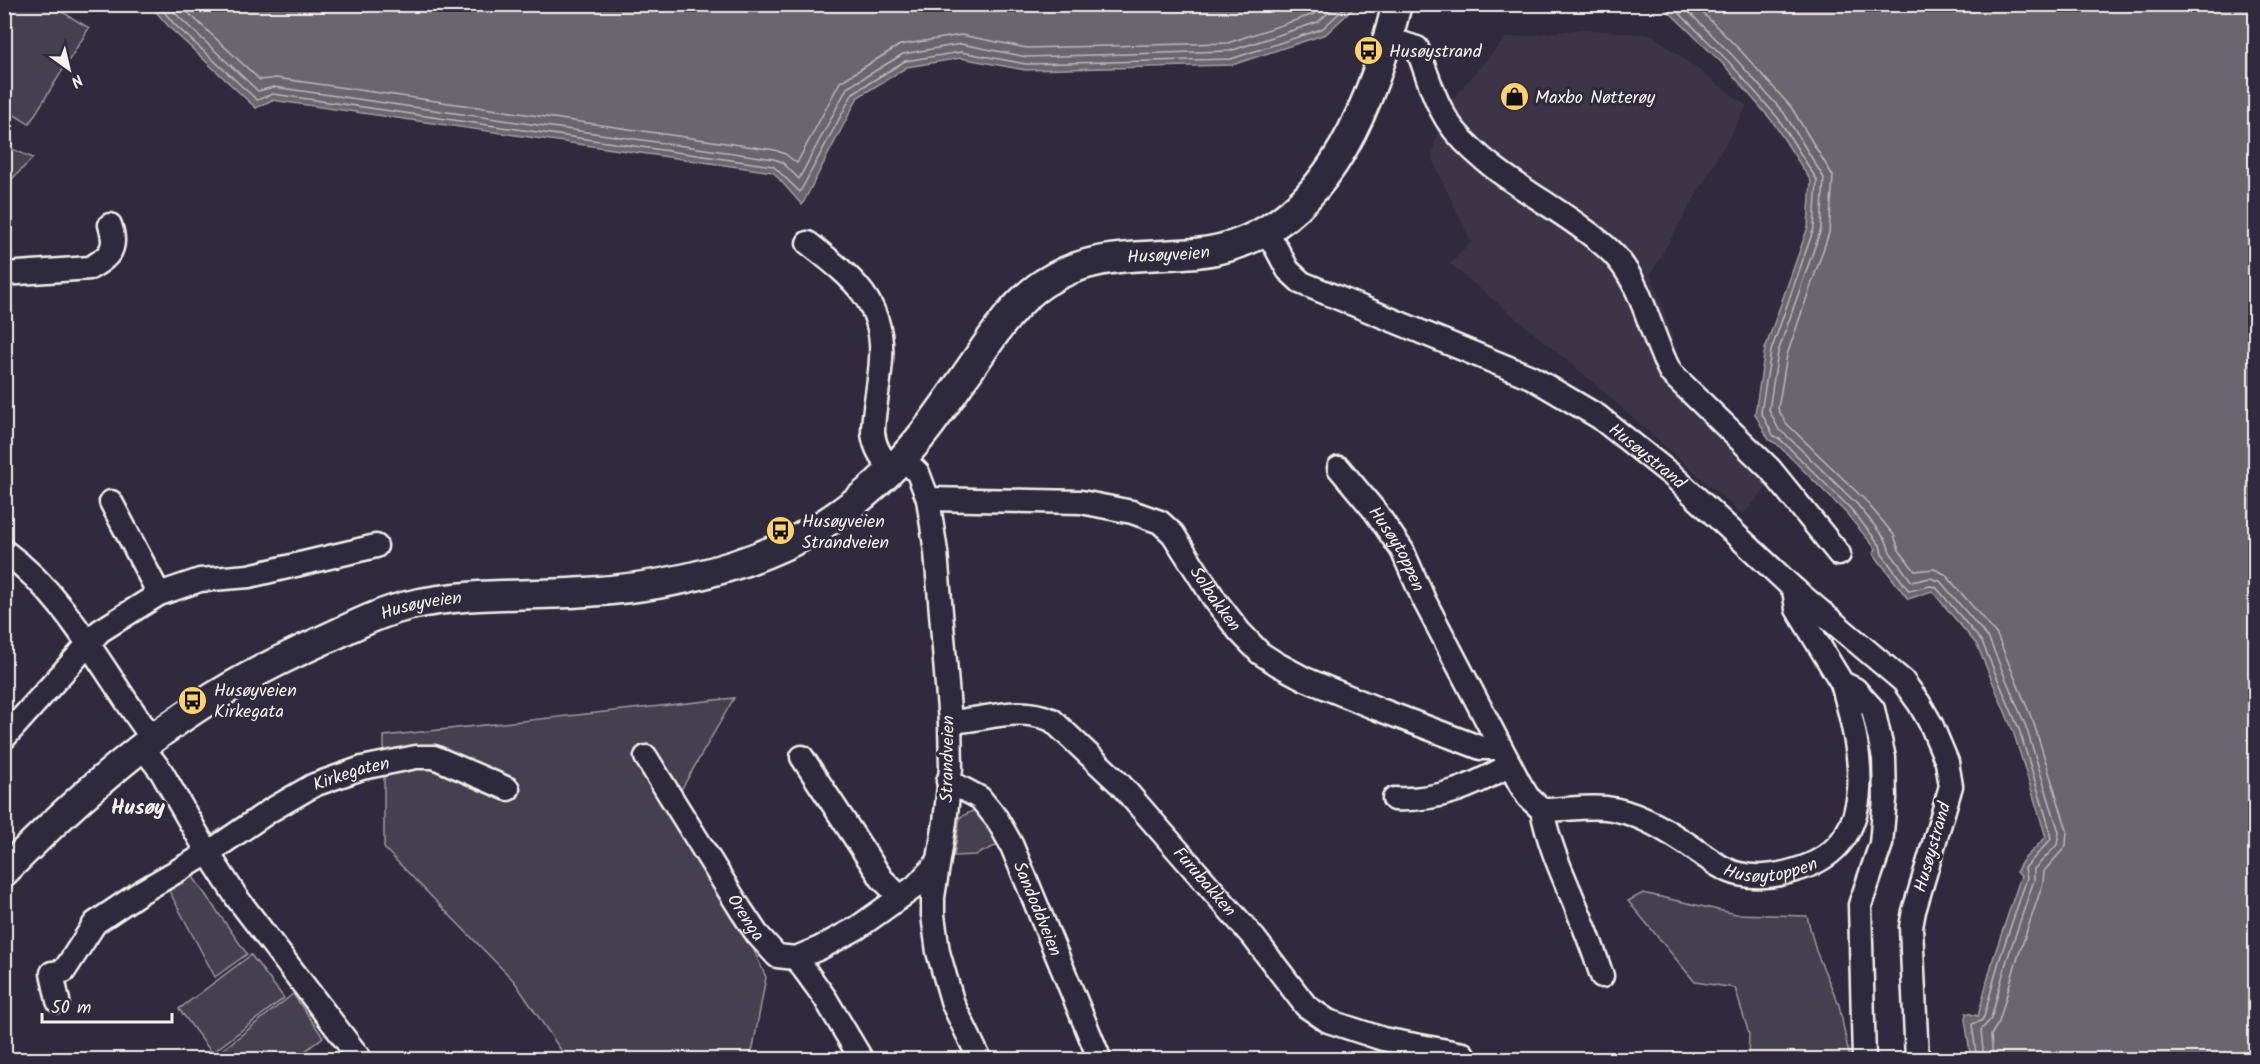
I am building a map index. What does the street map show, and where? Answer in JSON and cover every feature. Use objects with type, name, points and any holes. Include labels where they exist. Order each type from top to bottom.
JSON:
[{"type":"main road","name":"Husøyveien","points":[[4,872],[89,792],[153,739],[198,706],[270,664],[381,614],[410,605],[456,598],[628,589],[738,564],[783,546],[824,525],[898,464],[1001,326],[1043,283],[1065,271],[1100,259],[1125,255],[1200,252],[1232,246],[1267,231],[1304,202],[1337,160],[1371,92],[1398,4]]},
{"type":"street","points":[[1389,39],[1417,48],[1439,105],[1455,130],[1487,163],[1575,223],[1606,246],[1617,258],[1637,289],[1662,358],[1671,373],[1770,470],[1839,554]]},
{"type":"street","points":[[4,274],[90,268],[111,252],[114,242],[110,225]]},
{"type":"street","name":"Husøystrand","points":[[1267,231],[1288,270],[1302,283],[1532,377],[1599,417],[1673,476],[1794,589],[1904,681],[1923,710],[1947,762],[1951,786],[1911,927],[1917,1059]]},
{"type":"street","points":[[808,243],[850,278],[867,298],[878,319],[881,359],[873,433],[879,453],[898,464]]},
{"type":"street","name":"Strandveien","points":[[898,464],[918,473],[928,499],[936,552],[950,722],[951,768],[933,915],[938,952],[953,1004],[980,1059]]},
{"type":"street","name":"Husøytoppen","points":[[1339,468],[1375,511],[1402,550],[1424,600],[1505,757],[1528,797],[1542,810],[1556,861],[1583,923],[1602,976]]},
{"type":"street","name":"Solbakken","points":[[928,499],[1081,502],[1132,512],[1160,522],[1173,534],[1215,600],[1260,653],[1294,674],[1378,709],[1505,757]]},
{"type":"street","points":[[111,502],[159,594]]},
{"type":"street","points":[[4,738],[100,631],[159,594],[200,580],[249,576],[376,546]]},
{"type":"street","points":[[4,551],[20,562],[46,588],[89,645],[153,739],[147,753],[161,771],[237,898],[361,1059]]},
{"type":"street","points":[[1794,589],[1797,609],[1842,683],[1855,690],[1873,709],[1884,758],[1885,800],[1881,844],[1860,905],[1864,1059]]},
{"type":"street","name":"Husøytoppen","points":[[1542,810],[1608,808],[1645,819],[1686,843],[1714,863],[1738,873],[1765,877],[1820,862],[1847,836],[1857,813],[1860,778],[1858,760],[1850,711],[1842,683]]},
{"type":"street","name":"Furubakken","points":[[950,722],[1017,712],[1041,715],[1053,720],[1120,784],[1254,938],[1306,1006],[1328,1021],[1383,1039],[1463,1054]]},
{"type":"street","name":"Kirkegaten","points":[[58,1001],[52,973],[64,971],[94,923],[314,785],[362,768],[396,760],[434,757],[508,789]]},
{"type":"street","name":"Orenga","points":[[646,757],[758,934],[777,956],[796,958]]},
{"type":"street","points":[[802,757],[882,879],[900,896]]},
{"type":"street","points":[[1394,799],[1415,800],[1448,794],[1505,757]]},
{"type":"street","name":"Sandoddveien","points":[[948,781],[980,798],[997,819],[1029,887],[1100,1059]]},
{"type":"street","points":[[862,1059],[825,998],[796,958],[857,928],[916,886],[938,862]]},
{"type":"shaded area","points":[[4,5],[51,5],[89,28],[29,124],[5,109]]},
{"type":"shaded area","points":[[1582,29],[1652,35],[1747,106],[1651,274],[1684,369],[1782,470],[1743,515],[1581,372],[1450,264],[1471,242],[1432,159],[1440,114],[1505,38]]},
{"type":"shaded area","points":[[5,146],[33,158],[5,186]]},
{"type":"shaded area","points":[[734,698],[681,790],[766,977],[753,1048],[748,1059],[567,1059],[514,981],[384,848],[384,736]]},
{"type":"shaded area","points":[[981,807],[1002,843],[976,855],[954,856],[960,817]]},
{"type":"shaded area","points":[[189,871],[247,954],[215,977],[167,887]]},
{"type":"shaded area","points":[[1643,893],[1736,914],[1807,916],[1816,951],[1839,1005],[1850,1059],[1748,1059],[1749,1034],[1735,988],[1695,982],[1628,901]]},
{"type":"shaded area","points":[[251,955],[284,998],[212,1053],[179,1009]]},
{"type":"shaded area","points":[[293,994],[323,1037],[295,1059],[211,1059]]},
{"type":"water","points":[[150,5],[1357,5],[1326,34],[1232,65],[1025,70],[961,58],[907,67],[858,97],[802,205],[773,172],[272,100],[256,108],[170,28]]},
{"type":"water","points":[[1662,5],[2255,5],[2255,1059],[1971,1059],[1966,1013],[1978,1016],[1993,959],[2021,876],[2016,872],[2023,860],[2046,837],[2013,731],[1977,645],[1932,591],[1908,599],[1873,553],[1876,549],[1846,513],[1777,444],[1769,440],[1755,414],[1765,349],[1808,227],[1811,181],[1773,122],[1725,66]]},
{"type":"place","name":"Husøystrand","points":[[1368,51]]},
{"type":"place","name":"Maxbo Nøtterøy","points":[[1514,97]]},
{"type":"place","name":"Husøyveien Strandveien","points":[[781,531]]},
{"type":"place","name":"Husøyveien Kirkegata","points":[[193,700]]},
{"type":"district","name":"Husøy","points":[[138,807]]}]
